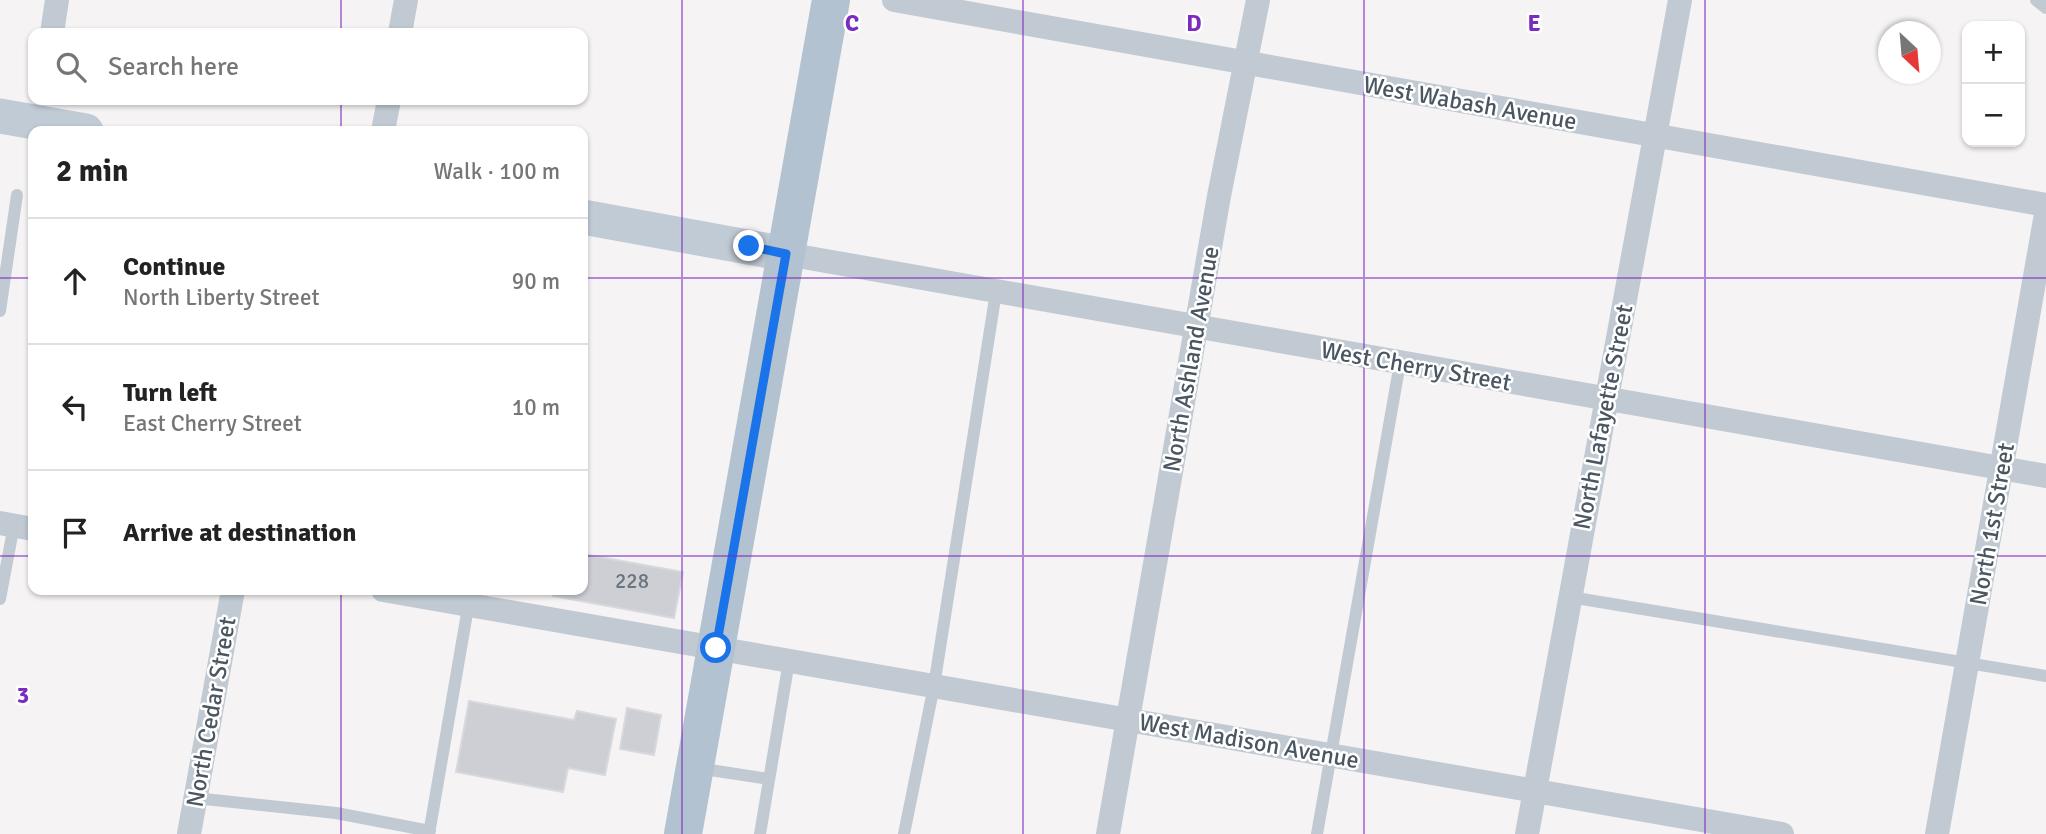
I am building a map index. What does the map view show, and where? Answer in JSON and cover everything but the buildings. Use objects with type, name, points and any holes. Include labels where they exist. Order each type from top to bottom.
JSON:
[{"type":"main road","points":[[683,834],[831,0]]},
{"type":"street","points":[[53,28],[57,0]]},
{"type":"street","points":[[401,28],[406,0]]},
{"type":"street","name":"West Wabash Avenue","points":[[894,0],[2046,205]]},
{"type":"street","name":"North Ashland Avenue","points":[[1108,834],[1199,328],[1219,196],[1258,0]]},
{"type":"street","name":"North Lafayette Street","points":[[1527,834],[1681,0]]},
{"type":"street","points":[[384,126],[388,105]]},
{"type":"street","points":[[0,116],[40,111],[74,126]]},
{"type":"street","name":"North 1st Street","points":[[1937,834],[2046,214]]},
{"type":"street","points":[[588,218],[786,254]]},
{"type":"street","name":"West Cherry Street","points":[[786,254],[2046,476]]},
{"type":"street","name":"North Cedar Street","points":[[189,834],[232,595]]},
{"type":"street","name":"West Madison Avenue","points":[[444,595],[469,597],[716,648],[1782,834]]},
{"type":"lane","points":[[2036,0],[2046,8]]},
{"type":"lane","points":[[0,311],[16,194]]},
{"type":"lane","points":[[904,834],[933,686],[996,292]]},
{"type":"lane","points":[[1317,834],[1400,363]]},
{"type":"lane","points":[[0,599],[16,526]]},
{"type":"lane","points":[[195,798],[336,813],[429,832],[469,597]]},
{"type":"lane","points":[[1570,597],[2046,676]]},
{"type":"lane","points":[[760,834],[789,660]]},
{"type":"lane","points":[[695,767],[769,779]]},
{"type":"route","points":[[716,648],[786,254],[749,246]]}]
